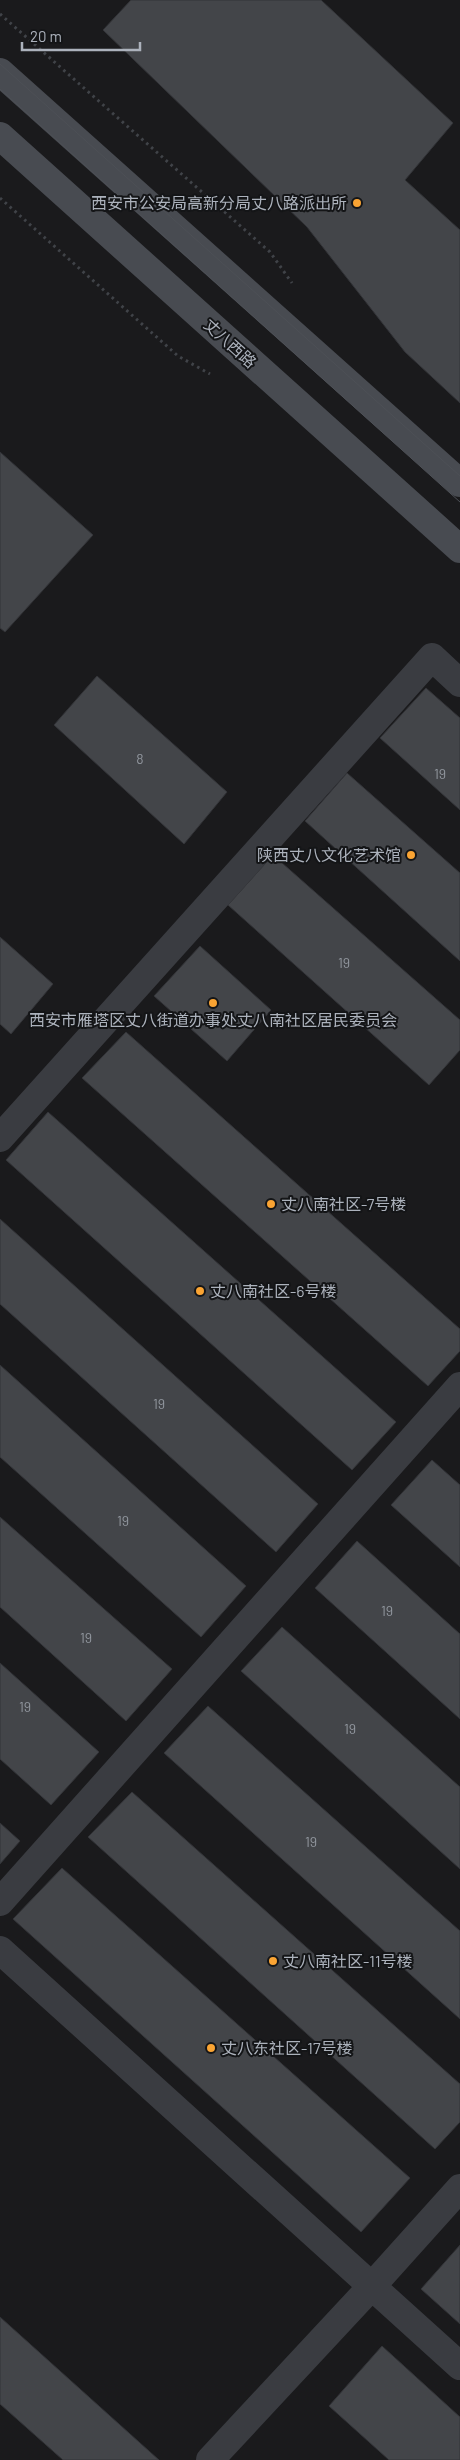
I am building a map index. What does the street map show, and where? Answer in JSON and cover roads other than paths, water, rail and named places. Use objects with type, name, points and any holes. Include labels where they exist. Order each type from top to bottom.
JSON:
[{"type":"main road","points":[[0,72],[460,483]]},
{"type":"main road","name":"丈八西路","points":[[0,136],[460,549]]},
{"type":"street","points":[[0,1138],[432,657],[460,683]]},
{"type":"street","points":[[0,1902],[460,1386]]},
{"type":"street","points":[[0,1950],[460,2366]]},
{"type":"street","points":[[210,2460],[372,2286],[460,2188]]},
{"type":"tram line","points":[[0,64],[460,476]]},
{"type":"tram line","points":[[0,89],[460,502]]},
{"type":"place","name":"西安市公安局高新分局丈八路派出所","points":[[357,203]]},
{"type":"place","name":"陕西丈八文化艺术馆","points":[[411,855]]},
{"type":"place","name":"西安市雁塔区丈八街道办事处丈八南社区居民委员会","points":[[213,1003]]},
{"type":"place","name":"丈八南社区-7号楼","points":[[271,1204]]},
{"type":"place","name":"丈八南社区-6号楼","points":[[200,1291]]},
{"type":"place","name":"丈八南社区-11号楼","points":[[273,1961]]},
{"type":"place","name":"丈八东社区-17号楼","points":[[211,2048]]}]
